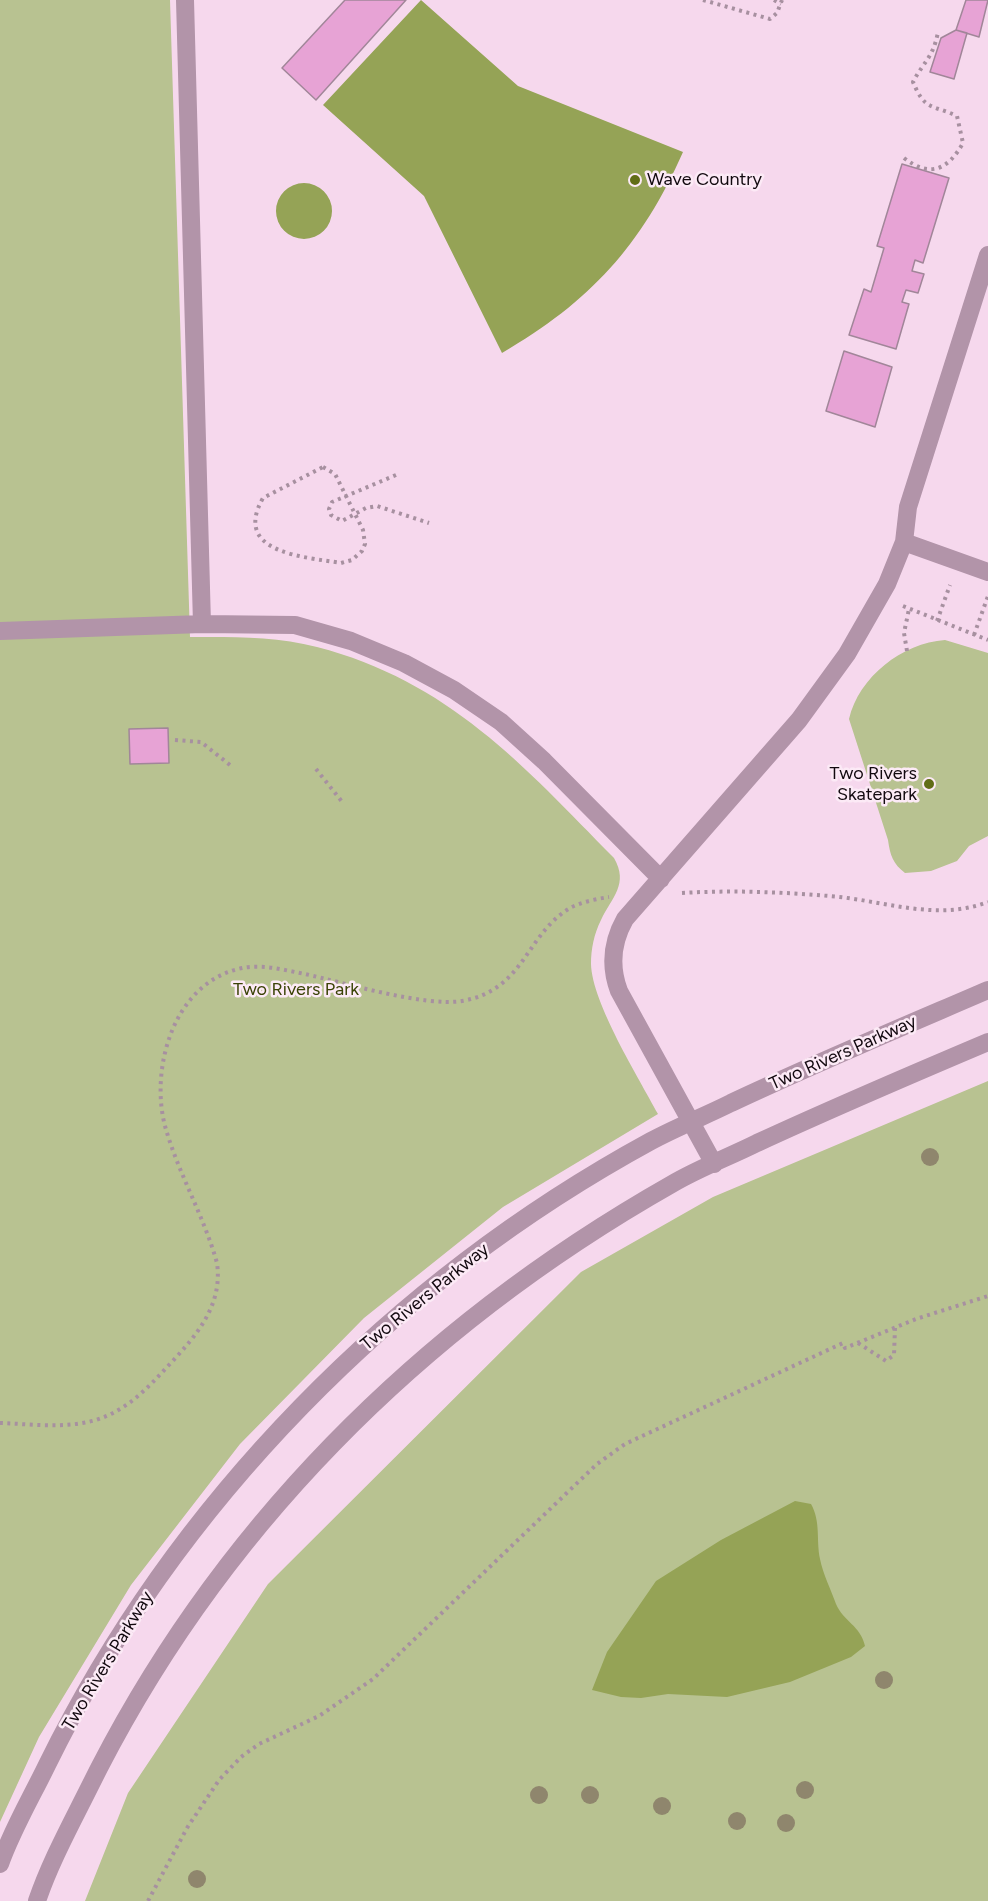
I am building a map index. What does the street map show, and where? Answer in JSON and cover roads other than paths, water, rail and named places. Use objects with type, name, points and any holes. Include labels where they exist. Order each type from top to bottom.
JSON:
[{"type":"street","points":[[184,0],[202,624]]},
{"type":"street","points":[[714,1164],[623,1000],[614,973],[613,955],[620,927],[799,720],[847,654],[879,597],[904,542],[908,507],[988,255]]},
{"type":"street","points":[[904,542],[988,572]]},
{"type":"street","points":[[0,631],[202,624],[294,625],[362,645],[404,663],[454,690],[501,722],[544,761],[661,879]]},
{"type":"street","name":"Two Rivers Parkway","points":[[0,1864],[76,1707],[164,1569],[267,1442],[384,1327],[512,1226],[652,1140],[799,1071],[988,990]]},
{"type":"street","points":[[37,1901],[47,1872],[117,1730],[203,1597],[302,1474],[415,1363],[540,1265],[674,1182],[819,1114],[988,1042]]},
{"type":"place","name":"Wave Country","points":[[635,180]]},
{"type":"place","name":"Two Rivers Skatepark","points":[[929,784]]},
{"type":"park label","name":"Two Rivers Park","points":[[296,990]]}]
